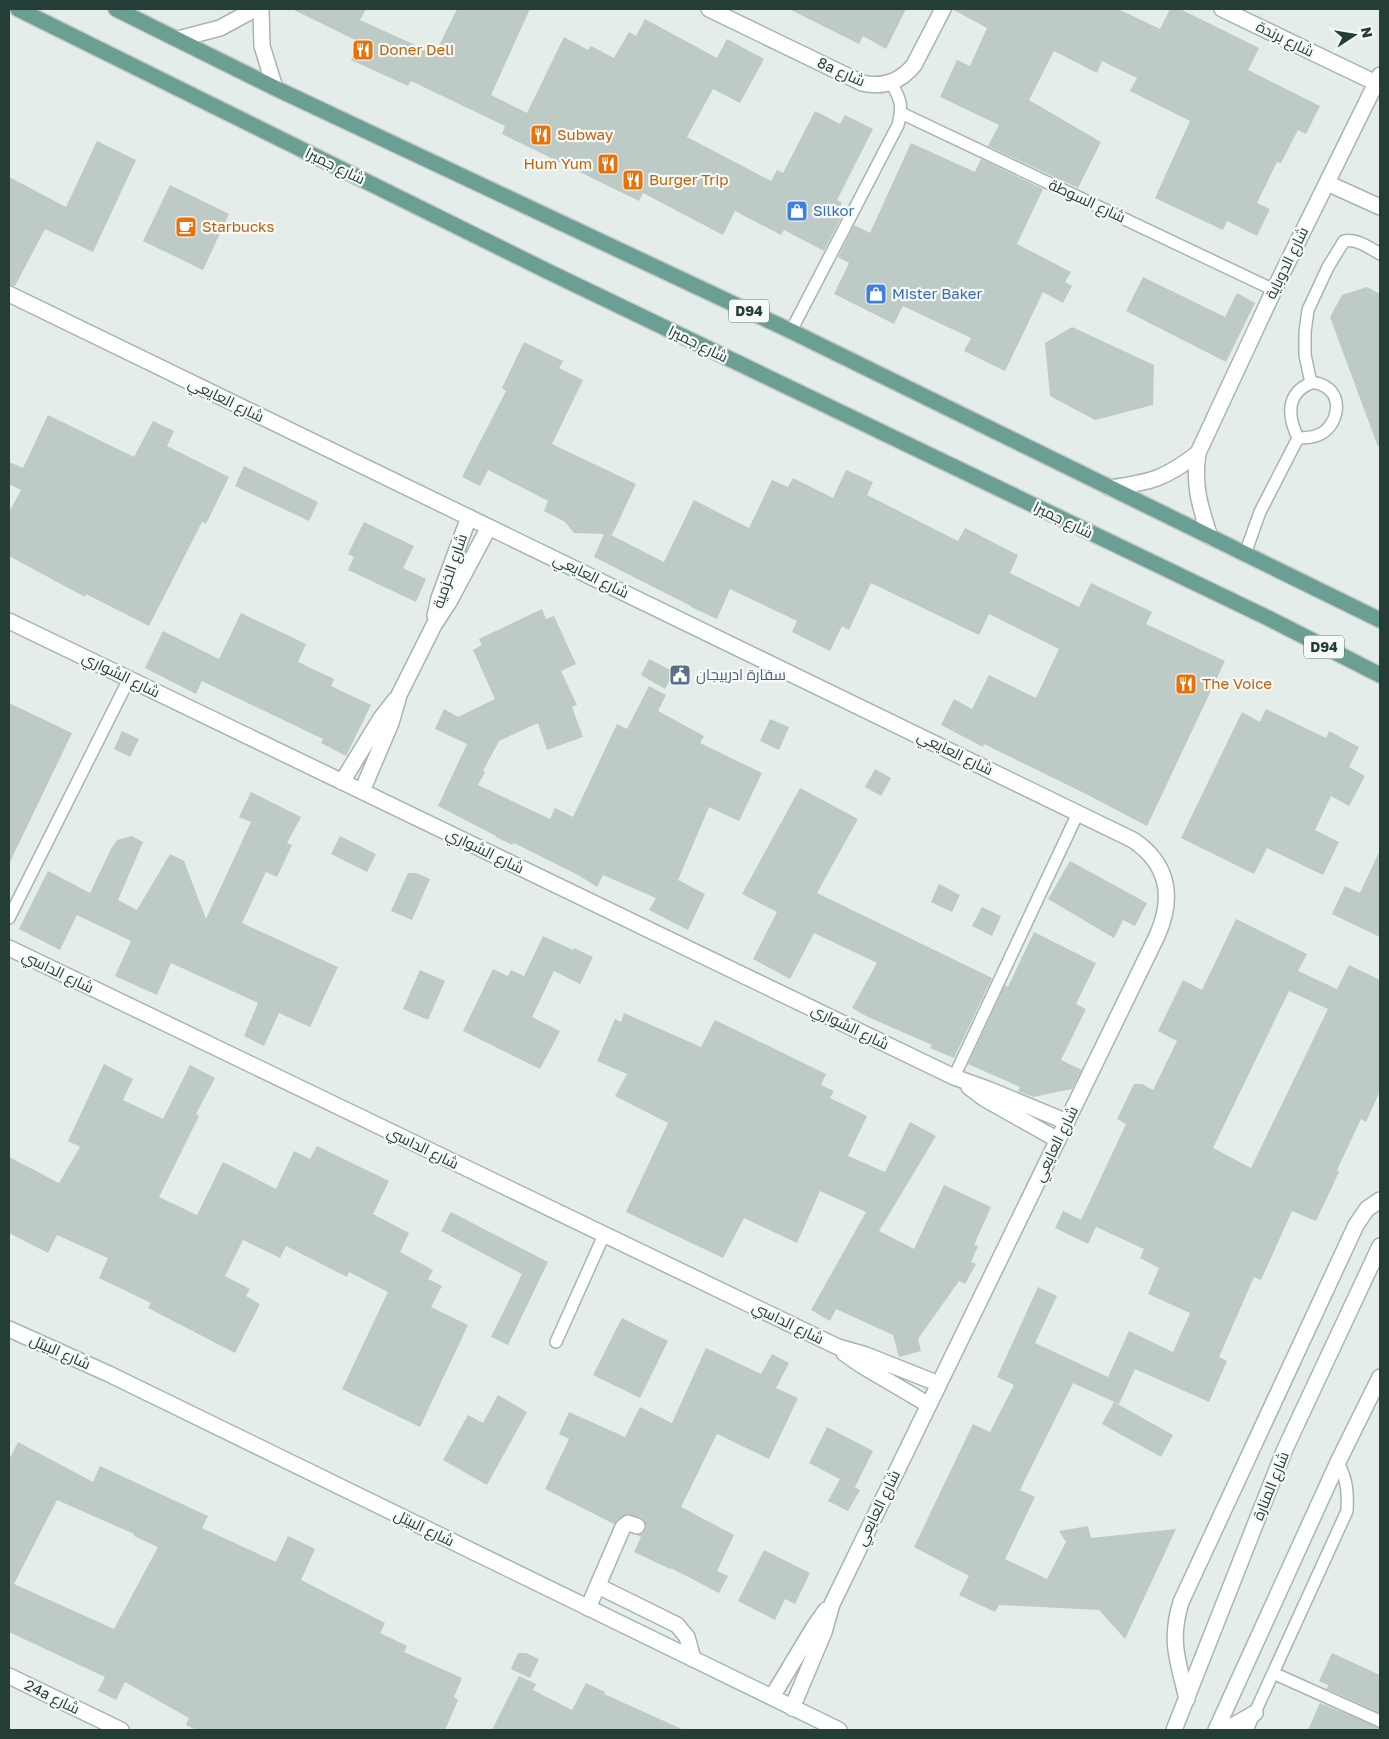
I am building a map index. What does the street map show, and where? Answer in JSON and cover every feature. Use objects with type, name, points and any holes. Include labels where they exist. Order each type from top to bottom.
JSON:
[{"type":"main road","name":"شارع جميرا","points":[[18,9],[547,270],[1268,618],[1380,675]]},
{"type":"main road","name":"D94","points":[[116,9],[275,88],[791,331],[1380,620]]},
{"type":"street","points":[[178,39],[220,28],[255,9]]},
{"type":"street","points":[[261,9],[262,46],[275,88]]},
{"type":"street","name":"8a شارع","points":[[709,9],[862,83],[871,85],[891,83]]},
{"type":"street","points":[[891,83],[900,79],[914,65],[943,9]]},
{"type":"street","name":"شارع برندة","points":[[1222,9],[1378,79]]},
{"type":"street","name":"شارع الدوباية","points":[[1210,537],[1196,485],[1195,472],[1198,453],[1274,290],[1378,79]]},
{"type":"street","points":[[1327,184],[1380,207]]},
{"type":"street","name":"شارع العايعي","points":[[9,294],[1134,840],[1148,850],[1158,864],[1164,880],[1166,902],[1163,923],[832,1604],[824,1632],[792,1708]]},
{"type":"street","name":"شارع الدوباية","points":[[1110,488],[1140,484],[1165,475],[1177,469],[1198,453]]},
{"type":"street","name":"شارع الخزمية","points":[[434,625],[439,598],[469,517]]},
{"type":"street","name":"شارع الخزمية","points":[[362,792],[391,724],[399,695],[434,625],[449,602],[489,527]]},
{"type":"street","name":"شارع الشواري","points":[[9,621],[958,1079],[990,1090],[1067,1122]]},
{"type":"street","name":"شارع الخزمية","points":[[342,782],[381,718],[399,695]]},
{"type":"street","name":"شارع الداسي","points":[[9,948],[838,1347],[866,1355],[939,1384]]},
{"type":"street","name":"شارع الشواري","points":[[958,1079],[985,1099],[1058,1140]]},
{"type":"street","points":[[1187,1699],[1174,1636],[1181,1602],[1356,1225],[1367,1209],[1380,1200]]},
{"type":"street","name":"شارع المنارة","points":[[1174,1730],[1285,1449],[1380,1246]]},
{"type":"street","name":"شارع البيتل","points":[[9,1329],[117,1378],[839,1730]]},
{"type":"street","name":"شارع الداسي","points":[[838,1347],[861,1365],[929,1404]]},
{"type":"street","points":[[1216,1730],[1338,1462],[1380,1377]]},
{"type":"street","points":[[588,1608],[623,1527],[628,1523],[637,1526]]},
{"type":"street","points":[[598,1586],[677,1624],[687,1637],[693,1659]]},
{"type":"street","name":"شارع العايعي","points":[[772,1697],[814,1627],[832,1604]]},
{"type":"street","name":"24a شارع","points":[[9,1676],[121,1730]]},
{"type":"street","points":[[1225,1730],[1255,1713]]},
{"type":"lane","points":[[791,331],[898,125],[901,113],[898,94],[891,83]]},
{"type":"lane","name":"شارع السوطة","points":[[901,113],[1274,290]]},
{"type":"lane","points":[[1311,383],[1306,370],[1305,355],[1308,310],[1328,267],[1344,241],[1356,242],[1380,254]]},
{"type":"lane","points":[[1311,383],[1316,383],[1330,390],[1335,396],[1337,408],[1330,425],[1324,432],[1317,436],[1298,438],[1290,420],[1290,408],[1300,389],[1311,383]]},
{"type":"lane","points":[[1245,554],[1260,512],[1298,438]]},
{"type":"lane","points":[[9,918],[129,679]]},
{"type":"lane","points":[[958,1079],[1078,813]]},
{"type":"lane","points":[[556,1342],[604,1235]]},
{"type":"lane","points":[[1247,1730],[1347,1510],[1346,1477],[1338,1462]]},
{"type":"lane","points":[[1273,1673],[1380,1721]]},
{"type":"building","points":[[292,9],[366,9],[360,20],[435,54],[457,9],[530,9],[491,95],[527,113],[564,37],[588,50],[591,46],[614,58],[629,32],[636,36],[645,19],[717,58],[727,39],[764,59],[740,103],[713,89],[687,137],[771,181],[777,170],[783,173],[815,111],[840,124],[845,115],[873,129],[837,200],[842,203],[835,216],[841,218],[824,251],[784,230],[781,235],[735,211],[723,235],[643,193],[639,201],[502,134],[505,126],[411,81],[408,86],[351,60],[359,42]]},
{"type":"building","points":[[789,9],[906,9],[886,49],[863,36],[859,44]]},
{"type":"building","points":[[952,9],[1118,9],[1160,29],[1170,9],[1180,9],[1259,48],[1248,70],[1320,106],[1306,134],[1298,130],[1281,163],[1277,162],[1257,203],[1270,209],[1257,236],[1227,221],[1223,230],[1155,198],[1190,121],[1130,91],[1137,78],[1102,61],[1097,73],[1054,51],[1029,100],[1101,142],[1078,188],[988,146],[999,125],[940,97],[957,60],[970,66],[987,28]]},
{"type":"building","points":[[97,141],[136,160],[93,252],[45,229],[15,286],[9,285],[9,177],[66,207]]},
{"type":"building","points":[[911,143],[975,172],[981,159],[1043,189],[1017,244],[1071,272],[1065,282],[1072,286],[1063,303],[1043,292],[1005,371],[964,351],[971,338],[903,306],[894,324],[834,294],[849,263],[838,257],[854,225],[870,233]]},
{"type":"building","name":"Starbucks","points":[[170,185],[229,214],[203,270],[143,241]]},
{"type":"building","points":[[1143,277],[1225,317],[1237,293],[1255,303],[1226,362],[1126,311]]},
{"type":"building","points":[[1367,287],[1380,294],[1380,446],[1378,447],[1330,317],[1342,295]]},
{"type":"building","points":[[1072,327],[1154,365],[1153,405],[1095,420],[1050,396],[1045,343]]},
{"type":"building","points":[[524,342],[563,361],[559,368],[583,380],[552,444],[636,484],[612,535],[609,534],[664,562],[694,500],[749,528],[772,480],[788,487],[793,478],[833,498],[846,470],[873,482],[867,495],[958,541],[965,528],[1018,555],[1010,573],[1079,607],[1091,583],[1152,612],[1146,624],[1225,661],[1147,826],[1086,794],[984,744],[983,747],[941,725],[954,699],[972,709],[989,675],[1036,698],[1059,649],[989,614],[979,635],[871,583],[849,630],[842,626],[830,651],[792,632],[797,621],[730,589],[717,619],[594,557],[604,534],[574,533],[565,522],[544,511],[548,501],[488,470],[480,486],[462,477],[506,391],[502,388]]},
{"type":"building","points":[[48,415],[134,457],[153,421],[174,431],[167,446],[229,477],[206,524],[202,522],[149,626],[86,594],[85,597],[9,556],[9,512],[21,490],[9,484],[9,462],[23,468]]},
{"type":"building","points":[[244,466],[318,502],[309,521],[235,486]]},
{"type":"building","points":[[364,522],[414,546],[403,568],[426,579],[416,602],[348,570],[354,557],[348,554]]},
{"type":"building","points":[[542,609],[546,619],[554,616],[576,664],[561,671],[577,705],[572,707],[583,737],[547,750],[538,723],[499,741],[483,771],[485,772],[478,785],[550,819],[555,808],[573,817],[617,724],[627,729],[649,686],[666,695],[658,711],[704,736],[700,743],[762,773],[739,821],[709,807],[678,880],[705,894],[688,930],[649,910],[656,898],[603,875],[597,887],[578,875],[514,843],[512,845],[438,806],[467,744],[435,729],[444,709],[458,717],[495,699],[473,650],[482,645],[479,639]]},
{"type":"building","points":[[241,613],[306,644],[298,662],[334,679],[331,686],[371,705],[346,756],[321,743],[323,739],[202,681],[196,694],[145,668],[163,631],[219,659]]},
{"type":"building","points":[[649,659],[674,672],[665,689],[641,675]]},
{"type":"building","points":[[9,703],[72,733],[9,864]]},
{"type":"building","points":[[1266,709],[1326,738],[1329,731],[1359,747],[1349,767],[1365,776],[1349,806],[1331,796],[1315,830],[1339,842],[1323,875],[1267,848],[1254,874],[1181,838],[1242,712],[1260,722]]},
{"type":"building","points":[[770,719],[789,727],[779,750],[760,741]]},
{"type":"building","points":[[122,731],[139,739],[130,757],[114,749]]},
{"type":"building","points":[[875,769],[891,778],[881,796],[865,787]]},
{"type":"building","points":[[800,788],[858,819],[817,893],[992,978],[954,1058],[930,1048],[932,1045],[852,1008],[877,963],[814,933],[790,979],[753,959],[777,912],[742,894]]},
{"type":"building","points":[[251,792],[301,817],[287,843],[292,845],[277,877],[266,872],[242,923],[338,967],[310,1027],[279,1013],[264,1046],[244,1036],[258,1003],[171,963],[157,995],[115,976],[131,941],[77,915],[60,950],[19,929],[48,871],[90,893],[117,840],[132,836],[143,842],[118,900],[137,910],[170,854],[184,861],[206,919],[251,822],[239,817]]},
{"type":"building","points":[[340,836],[376,854],[367,872],[331,854]]},
{"type":"building","points":[[1380,850],[1380,937],[1332,914],[1345,886],[1360,893]]},
{"type":"building","points":[[1070,861],[1147,903],[1135,926],[1123,920],[1114,938],[1048,899]]},
{"type":"building","points":[[408,873],[416,873],[430,879],[412,920],[391,911]]},
{"type":"building","points":[[939,884],[960,895],[952,912],[931,902]]},
{"type":"building","points":[[982,907],[1001,916],[992,936],[972,926]]},
{"type":"building","points":[[1236,919],[1307,954],[1298,971],[1337,989],[1349,965],[1380,980],[1380,1091],[1366,1122],[1361,1119],[1316,1221],[1292,1211],[1261,1280],[1254,1277],[1219,1357],[1227,1361],[1209,1402],[1135,1369],[1119,1404],[1073,1383],[1020,1490],[1035,1497],[1005,1559],[1047,1579],[1066,1542],[1059,1531],[1088,1526],[1091,1538],[1176,1529],[1125,1639],[1099,1610],[999,1605],[995,1612],[959,1595],[969,1576],[914,1547],[973,1424],[990,1432],[1014,1385],[997,1377],[1038,1287],[1057,1296],[1035,1343],[1108,1377],[1129,1331],[1173,1352],[1190,1313],[1148,1294],[1159,1268],[1140,1258],[1144,1249],[1081,1220],[1126,1124],[1117,1119],[1134,1084],[1142,1084],[1153,1090],[1177,1041],[1158,1031],[1183,980],[1202,990]],"holes":[[[1289,991],[1328,1009],[1251,1168],[1213,1148]]]},
{"type":"building","points":[[1034,932],[1096,963],[1076,1004],[1086,1009],[1061,1060],[1082,1070],[1072,1089],[1033,1097],[1018,1091],[1020,1087],[968,1064],[1005,985],[1008,987]]},
{"type":"building","points":[[543,936],[593,957],[580,984],[554,971],[532,1017],[560,1031],[540,1069],[463,1031],[493,969],[508,976],[511,970],[524,976]]},
{"type":"building","points":[[420,970],[445,981],[428,1020],[403,1009]]},
{"type":"building","points":[[624,1013],[701,1047],[715,1020],[826,1074],[821,1085],[834,1091],[830,1098],[867,1116],[848,1156],[885,1172],[910,1122],[936,1136],[879,1231],[914,1249],[944,1185],[991,1207],[974,1245],[978,1246],[971,1262],[976,1264],[965,1284],[959,1281],[918,1339],[921,1351],[899,1357],[893,1335],[836,1309],[830,1321],[811,1310],[866,1212],[820,1191],[797,1243],[744,1218],[723,1258],[626,1212],[668,1123],[615,1096],[627,1074],[597,1061],[615,1019],[621,1022]]},
{"type":"building","points":[[104,1064],[133,1079],[123,1100],[163,1119],[190,1065],[215,1078],[196,1114],[199,1116],[159,1197],[197,1215],[223,1162],[276,1189],[294,1151],[310,1159],[317,1146],[389,1181],[373,1214],[409,1233],[400,1252],[433,1270],[428,1279],[442,1286],[431,1307],[468,1325],[420,1427],[342,1389],[388,1292],[349,1272],[347,1277],[286,1246],[280,1258],[243,1240],[225,1276],[250,1289],[246,1296],[260,1304],[235,1353],[148,1308],[151,1303],[99,1278],[108,1258],[57,1235],[48,1253],[9,1233],[9,1157],[59,1183],[80,1147],[68,1141]]},
{"type":"building","points":[[1063,1211],[1096,1227],[1088,1244],[1055,1228]]},
{"type":"building","points":[[451,1212],[548,1262],[508,1345],[491,1337],[522,1274],[441,1231]]},
{"type":"building","points":[[622,1318],[668,1341],[640,1398],[593,1375]]},
{"type":"building","points":[[706,1348],[761,1374],[772,1354],[789,1363],[776,1388],[798,1398],[769,1459],[717,1434],[681,1507],[734,1535],[717,1571],[728,1576],[719,1593],[671,1568],[634,1552],[641,1537],[637,1535],[643,1533],[646,1528],[644,1520],[640,1517],[626,1514],[614,1524],[545,1489],[569,1439],[559,1434],[569,1412],[625,1437],[640,1407],[672,1423]]},
{"type":"building","points":[[498,1395],[527,1412],[487,1485],[443,1460],[468,1415],[483,1423]]},
{"type":"building","points":[[1114,1402],[1173,1435],[1161,1457],[1102,1424]]},
{"type":"building","points":[[827,1427],[873,1451],[855,1487],[809,1463]]},
{"type":"building","points":[[18,1442],[93,1482],[100,1466],[208,1516],[202,1528],[276,1562],[288,1536],[315,1549],[301,1580],[385,1623],[380,1633],[407,1646],[404,1652],[462,1678],[454,1697],[458,1700],[445,1730],[196,1730],[186,1725],[189,1718],[125,1682],[116,1700],[98,1691],[105,1677],[9,1632],[9,1460]],"holes":[[[57,1500],[134,1534],[134,1536],[158,1547],[114,1629],[14,1584]]]},
{"type":"building","points":[[840,1479],[860,1490],[848,1511],[828,1501]]},
{"type":"building","points":[[764,1550],[810,1573],[795,1604],[785,1599],[775,1620],[738,1601]]},
{"type":"building","points":[[518,1653],[526,1653],[539,1659],[530,1678],[511,1669]]},
{"type":"building","points":[[1332,1653],[1380,1675],[1380,1713],[1327,1689],[1328,1685],[1319,1681]]},
{"type":"building","points":[[519,1676],[536,1684],[533,1690],[572,1710],[586,1683],[605,1692],[604,1694],[684,1730],[492,1730]]},
{"type":"building","points":[[1320,1703],[1380,1728],[1380,1730],[1308,1730]]},
{"type":"place","name":"Doner Deli","points":[[363,50]]},
{"type":"place","name":"Subway","points":[[541,135]]},
{"type":"place","name":"Hum Yum","points":[[608,164]]},
{"type":"place","name":"Burger Trip","points":[[633,180]]},
{"type":"place","name":"Silkor","points":[[797,211]]},
{"type":"place","name":"Starbucks","points":[[186,227]]},
{"type":"place","name":"Mister Baker","points":[[876,294]]},
{"type":"place","name":"سفارة ادربيجان","points":[[680,675]]},
{"type":"place","name":"The Voice","points":[[1186,684]]}]
